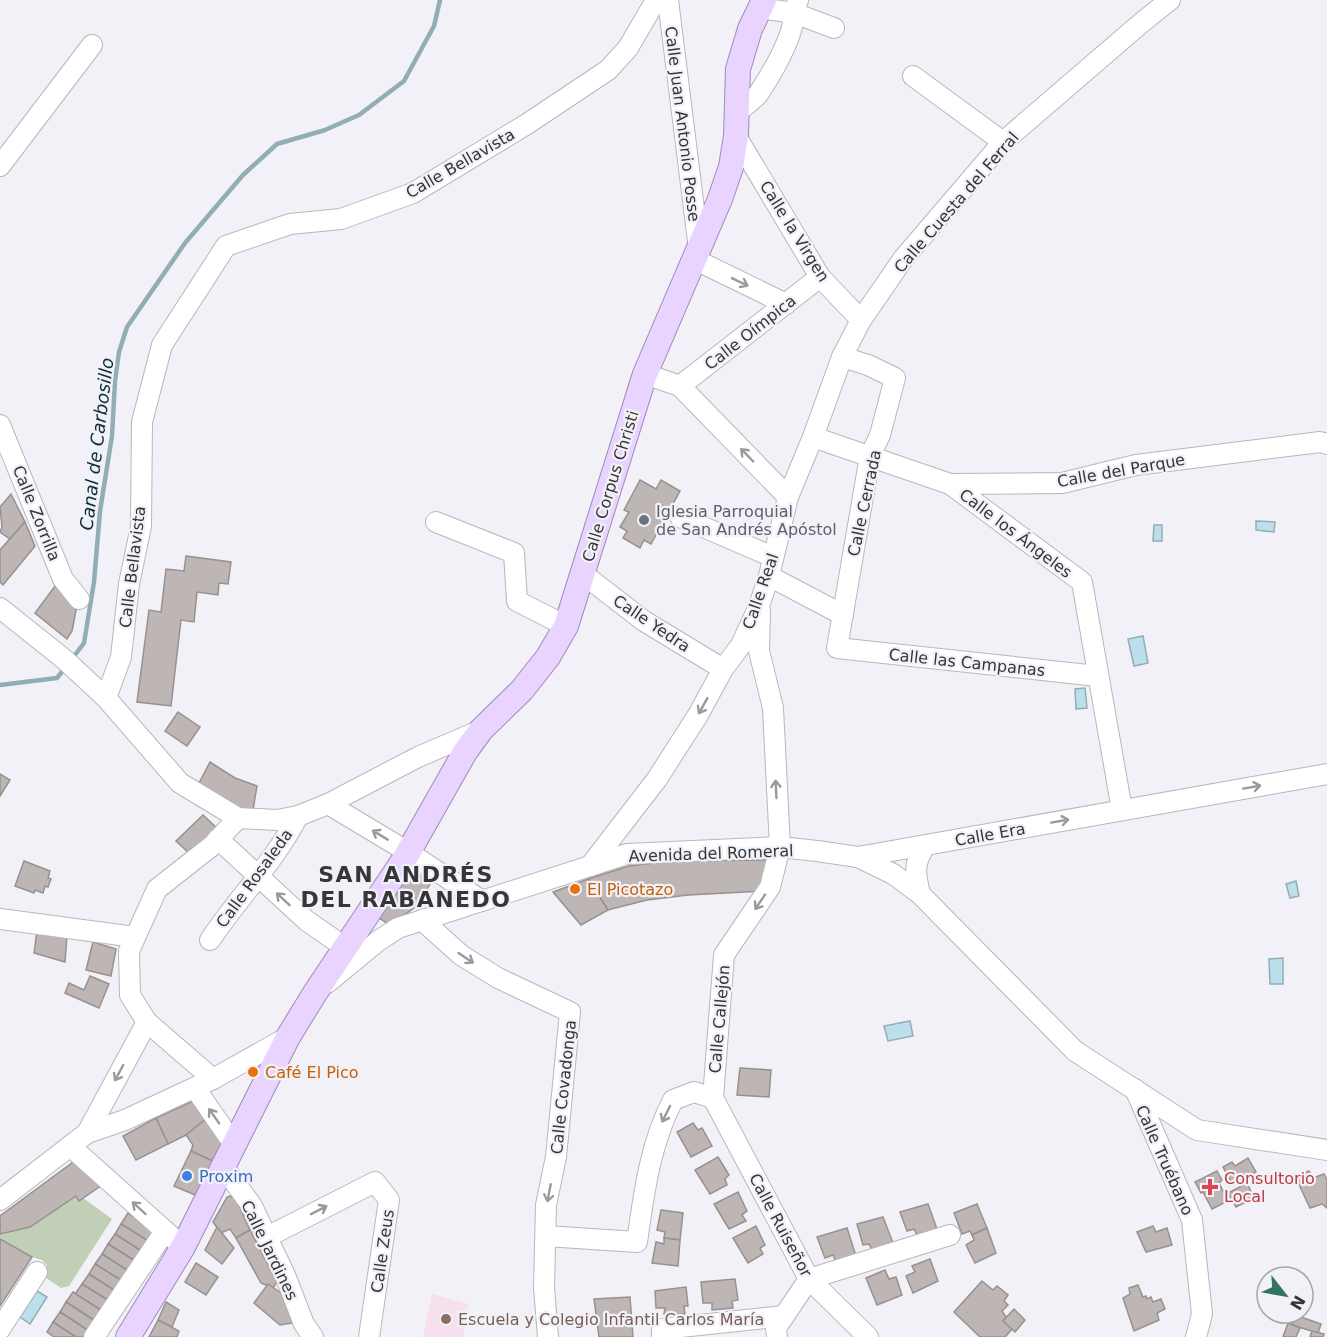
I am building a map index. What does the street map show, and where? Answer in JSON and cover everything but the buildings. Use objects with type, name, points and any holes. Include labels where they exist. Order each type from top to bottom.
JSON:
[{"type":"main road","name":"Calle Corpus Christi","points":[[128,1337],[174,1239],[222,1166],[288,1037],[315,993],[346,948],[369,934],[408,852],[458,764],[481,730],[522,690],[548,657],[566,626],[645,374],[720,199],[731,167],[736,136],[738,69],[750,29],[762,4]]},
{"type":"street","name":"Calle Bellavista","points":[[106,698],[121,657],[129,584],[141,526],[142,422],[162,345],[226,246],[290,224],[341,219],[413,193],[527,124],[608,70],[628,48],[656,0]]},
{"type":"street","name":"Calle Juan Antonio Posse","points":[[668,0],[697,254]]},
{"type":"street","name":"Calle Cuesta del Ferral","points":[[861,320],[903,259],[1004,142],[1170,0]]},
{"type":"street","points":[[762,4],[796,7],[834,28]]},
{"type":"street","points":[[737,112],[758,95],[788,39],[796,7]]},
{"type":"street","points":[[0,166],[92,45]]},
{"type":"street","points":[[913,76],[1004,142]]},
{"type":"street","name":"Calle la Virgen","points":[[736,136],[820,277],[861,320]]},
{"type":"street","points":[[697,254],[786,304]]},
{"type":"street","name":"Calle Oímpica","points":[[680,386],[820,277]]},
{"type":"street","name":"Calle Real","points":[[590,866],[657,779],[723,669],[741,645],[761,600],[788,497],[842,357],[861,320]]},
{"type":"street","name":"Calle Cerrada","points":[[837,648],[870,456],[880,435],[895,378],[868,365],[842,357]]},
{"type":"street","points":[[645,374],[680,386],[788,497]]},
{"type":"street","name":"Calle Zorrilla","points":[[0,425],[63,579],[79,599]]},
{"type":"street","name":"Calle del Parque","points":[[813,437],[951,484],[1062,483],[1136,465],[1320,441],[1327,444]]},
{"type":"street","name":"Calle los Ángeles","points":[[951,484],[1082,582],[1098,676]]},
{"type":"street","points":[[680,517],[771,567],[843,615]]},
{"type":"street","points":[[436,522],[514,553],[517,601],[566,626]]},
{"type":"street","name":"Calle Yedra","points":[[583,574],[644,621],[723,669]]},
{"type":"street","name":"Calle Callejón","points":[[713,1098],[724,955],[770,886],[780,848],[773,708],[759,651],[761,600]]},
{"type":"street","points":[[0,608],[64,659],[106,698],[180,783],[238,818],[277,820],[298,816],[328,804],[434,750],[481,730]]},
{"type":"street","name":"Calle las Campanas","points":[[837,648],[1098,676]]},
{"type":"street","points":[[1098,676],[1122,810]]},
{"type":"street","points":[[434,750],[458,764]]},
{"type":"street","name":"Calle Era","points":[[858,857],[1327,774]]},
{"type":"street","points":[[328,804],[408,852],[482,901]]},
{"type":"street","name":"Calle Rosaleda","points":[[210,940],[231,908],[286,839],[298,816]]},
{"type":"street","points":[[213,1079],[147,1022],[130,995],[129,951],[157,889],[218,839],[238,818]]},
{"type":"street","points":[[218,839],[307,921],[346,948]]},
{"type":"street","points":[[920,894],[916,878],[917,857],[926,845]]},
{"type":"street","name":"Avenida del Romeral","points":[[315,993],[369,934],[398,928],[627,854],[780,848],[858,857],[893,874],[920,894],[1075,1051],[1197,1130],[1327,1150]]},
{"type":"street","points":[[0,919],[135,937]]},
{"type":"street","name":"Calle Covadonga","points":[[422,920],[461,955],[498,978],[570,1012],[556,1157],[546,1205],[544,1288],[548,1337]]},
{"type":"street","points":[[87,1133],[147,1022]]},
{"type":"street","points":[[0,1200],[87,1133],[125,1120],[195,1088],[288,1037]]},
{"type":"street","points":[[195,1088],[233,1143]]},
{"type":"street","name":"Calle Truébano","points":[[1135,1089],[1192,1220],[1202,1314],[1196,1337]]},
{"type":"street","points":[[546,1236],[637,1242],[645,1181],[661,1122],[673,1100],[694,1092],[713,1098]]},
{"type":"street","name":"Calle Ruiseñor","points":[[713,1098],[809,1280],[868,1337]]},
{"type":"street","points":[[70,1146],[174,1239],[94,1337]]},
{"type":"street","name":"Calle Jardines","points":[[222,1166],[252,1206],[285,1275],[304,1324],[313,1337]]},
{"type":"street","name":"Calle Zeus","points":[[267,1237],[375,1182],[389,1200],[369,1337]]},
{"type":"street","points":[[777,1337],[776,1328],[809,1280],[950,1235]]},
{"type":"street","points":[[0,1329],[37,1272]]},
{"type":"street","points":[[662,1337],[662,1329],[784,1316]]},
{"type":"shaded area","name":"Escuela y Colegio Infantil Carlos María","points":[[432,1294],[468,1304],[463,1337],[423,1337]]},
{"type":"green space","points":[[76,1196],[79,1201],[83,1198],[112,1219],[69,1286],[61,1288],[46,1278],[47,1265],[42,1260],[0,1239],[0,1234],[30,1227]]},
{"type":"water","points":[[1256,521],[1275,522],[1274,532],[1256,530]]},
{"type":"water","points":[[1154,525],[1162,525],[1162,541],[1153,541]]},
{"type":"water","points":[[1143,636],[1148,663],[1134,666],[1128,639]]},
{"type":"water","points":[[1085,688],[1087,708],[1076,709],[1075,689]]},
{"type":"water","points":[[1296,881],[1299,896],[1290,898],[1286,884]]},
{"type":"water","points":[[1283,958],[1283,984],[1270,984],[1269,959]]},
{"type":"water","points":[[910,1021],[913,1036],[888,1041],[884,1026]]},
{"type":"water","points":[[37,1291],[47,1297],[30,1324],[20,1317]]},
{"type":"waterway","name":"Canal de Carbosillo","points":[[72,659],[84,643],[94,582],[100,511],[112,436],[115,381],[119,352],[127,327],[185,243],[243,175],[277,144],[325,130],[359,115],[404,81],[434,26],[440,0]]},
{"type":"waterway","name":"Canal de Carbosillo","points":[[0,685],[57,678],[65,668]]},
{"type":"place","name":"Iglesia Parroquial de San Andrés Apóstol","points":[[644,520]]},
{"type":"place","name":"El Picotazo","points":[[575,889]]},
{"type":"place","name":"Café El Pico","points":[[253,1072]]},
{"type":"place","name":"Proxim","points":[[187,1176]]},
{"type":"place","name":"Consultorio Local","points":[[1210,1187]]},
{"type":"place","name":"Escuela y Colegio Infantil Carlos María","points":[[446,1319]]},
{"type":"district","name":"SAN ANDRÉS DEL RABANEDO","points":[[406,886]]}]
